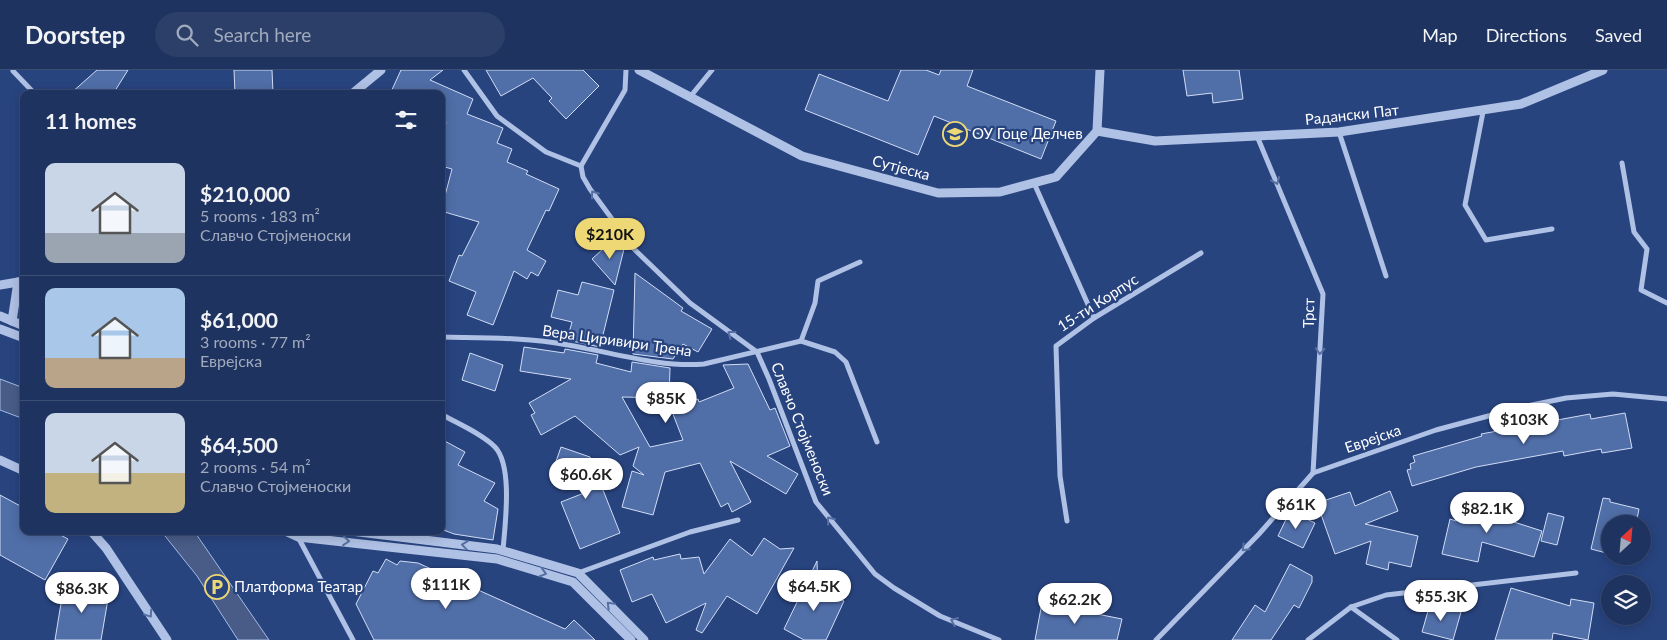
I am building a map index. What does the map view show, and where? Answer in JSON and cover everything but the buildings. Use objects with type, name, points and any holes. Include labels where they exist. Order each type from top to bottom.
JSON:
[{"type":"street","points":[[357,90],[381,70]]},
{"type":"street","points":[[464,70],[497,116],[546,152],[581,166],[625,90],[626,70]]},
{"type":"street","name":"Сутјеска","points":[[638,70],[802,156],[938,193],[1000,192],[1056,176],[1097,131]]},
{"type":"street","points":[[690,97],[712,70]]},
{"type":"street","points":[[1097,131],[1100,70]]},
{"type":"street","name":"Радански Пат","points":[[1097,131],[1155,141],[1339,132],[1483,112],[1521,104],[1604,70]]},
{"type":"street","points":[[13,71],[31,90]]},
{"type":"street","points":[[1483,112],[1465,205],[1486,240],[1552,229]]},
{"type":"street","points":[[1339,132],[1386,276]]},
{"type":"street","name":"Трст","points":[[1257,136],[1323,294],[1313,473]]},
{"type":"street","points":[[1622,163],[1634,232],[1647,249],[1641,290],[1667,303]]},
{"type":"street","name":"Славчо Стојменоски","points":[[581,166],[583,177],[590,189],[634,249],[690,303],[756,352],[769,379],[816,502],[875,574],[940,616],[999,640]]},
{"type":"street","points":[[1034,182],[1094,318]]},
{"type":"street","name":"15-ти Корпус","points":[[1067,521],[1060,476],[1056,346],[1094,318],[1200,253]]},
{"type":"street","points":[[860,262],[818,281],[815,303],[801,341],[836,352],[846,362],[877,442]]},
{"type":"street","points":[[0,285],[20,282]]},
{"type":"street","points":[[12,321],[20,286]]},
{"type":"street","points":[[0,316],[20,324]]},
{"type":"street","points":[[0,329],[20,336]]},
{"type":"street","name":"Вера Циривири Трена","points":[[445,337],[566,344],[631,358],[690,365],[801,341]]},
{"type":"street","name":"Еврејска","points":[[1156,640],[1259,534],[1313,473],[1436,430],[1522,407],[1566,398],[1613,394],[1667,399]]},
{"type":"street","points":[[445,416],[486,440],[496,448],[502,460],[506,501],[503,550]]},
{"type":"street","points":[[0,460],[20,469]]},
{"type":"street","points":[[578,573],[690,532],[738,520]]},
{"type":"street","points":[[95,535],[106,548],[164,639]]},
{"type":"street","points":[[294,535],[497,559],[572,582],[631,640]]},
{"type":"street","points":[[383,535],[503,550],[578,573],[644,640]]},
{"type":"street","points":[[298,537],[353,640]]},
{"type":"street","points":[[1308,640],[1351,607],[1386,595],[1576,573]]},
{"type":"street","points":[[1351,607],[1397,640]]},
{"type":"water","points":[[0,379],[20,386],[20,418],[0,410]]},
{"type":"water","points":[[164,535],[197,535],[269,640],[238,640],[197,576]]},
{"type":"place","name":"ОУ Гоце Делчев","points":[[955,134]]},
{"type":"place","name":"Платформа Театар","points":[[217,587]]}]
